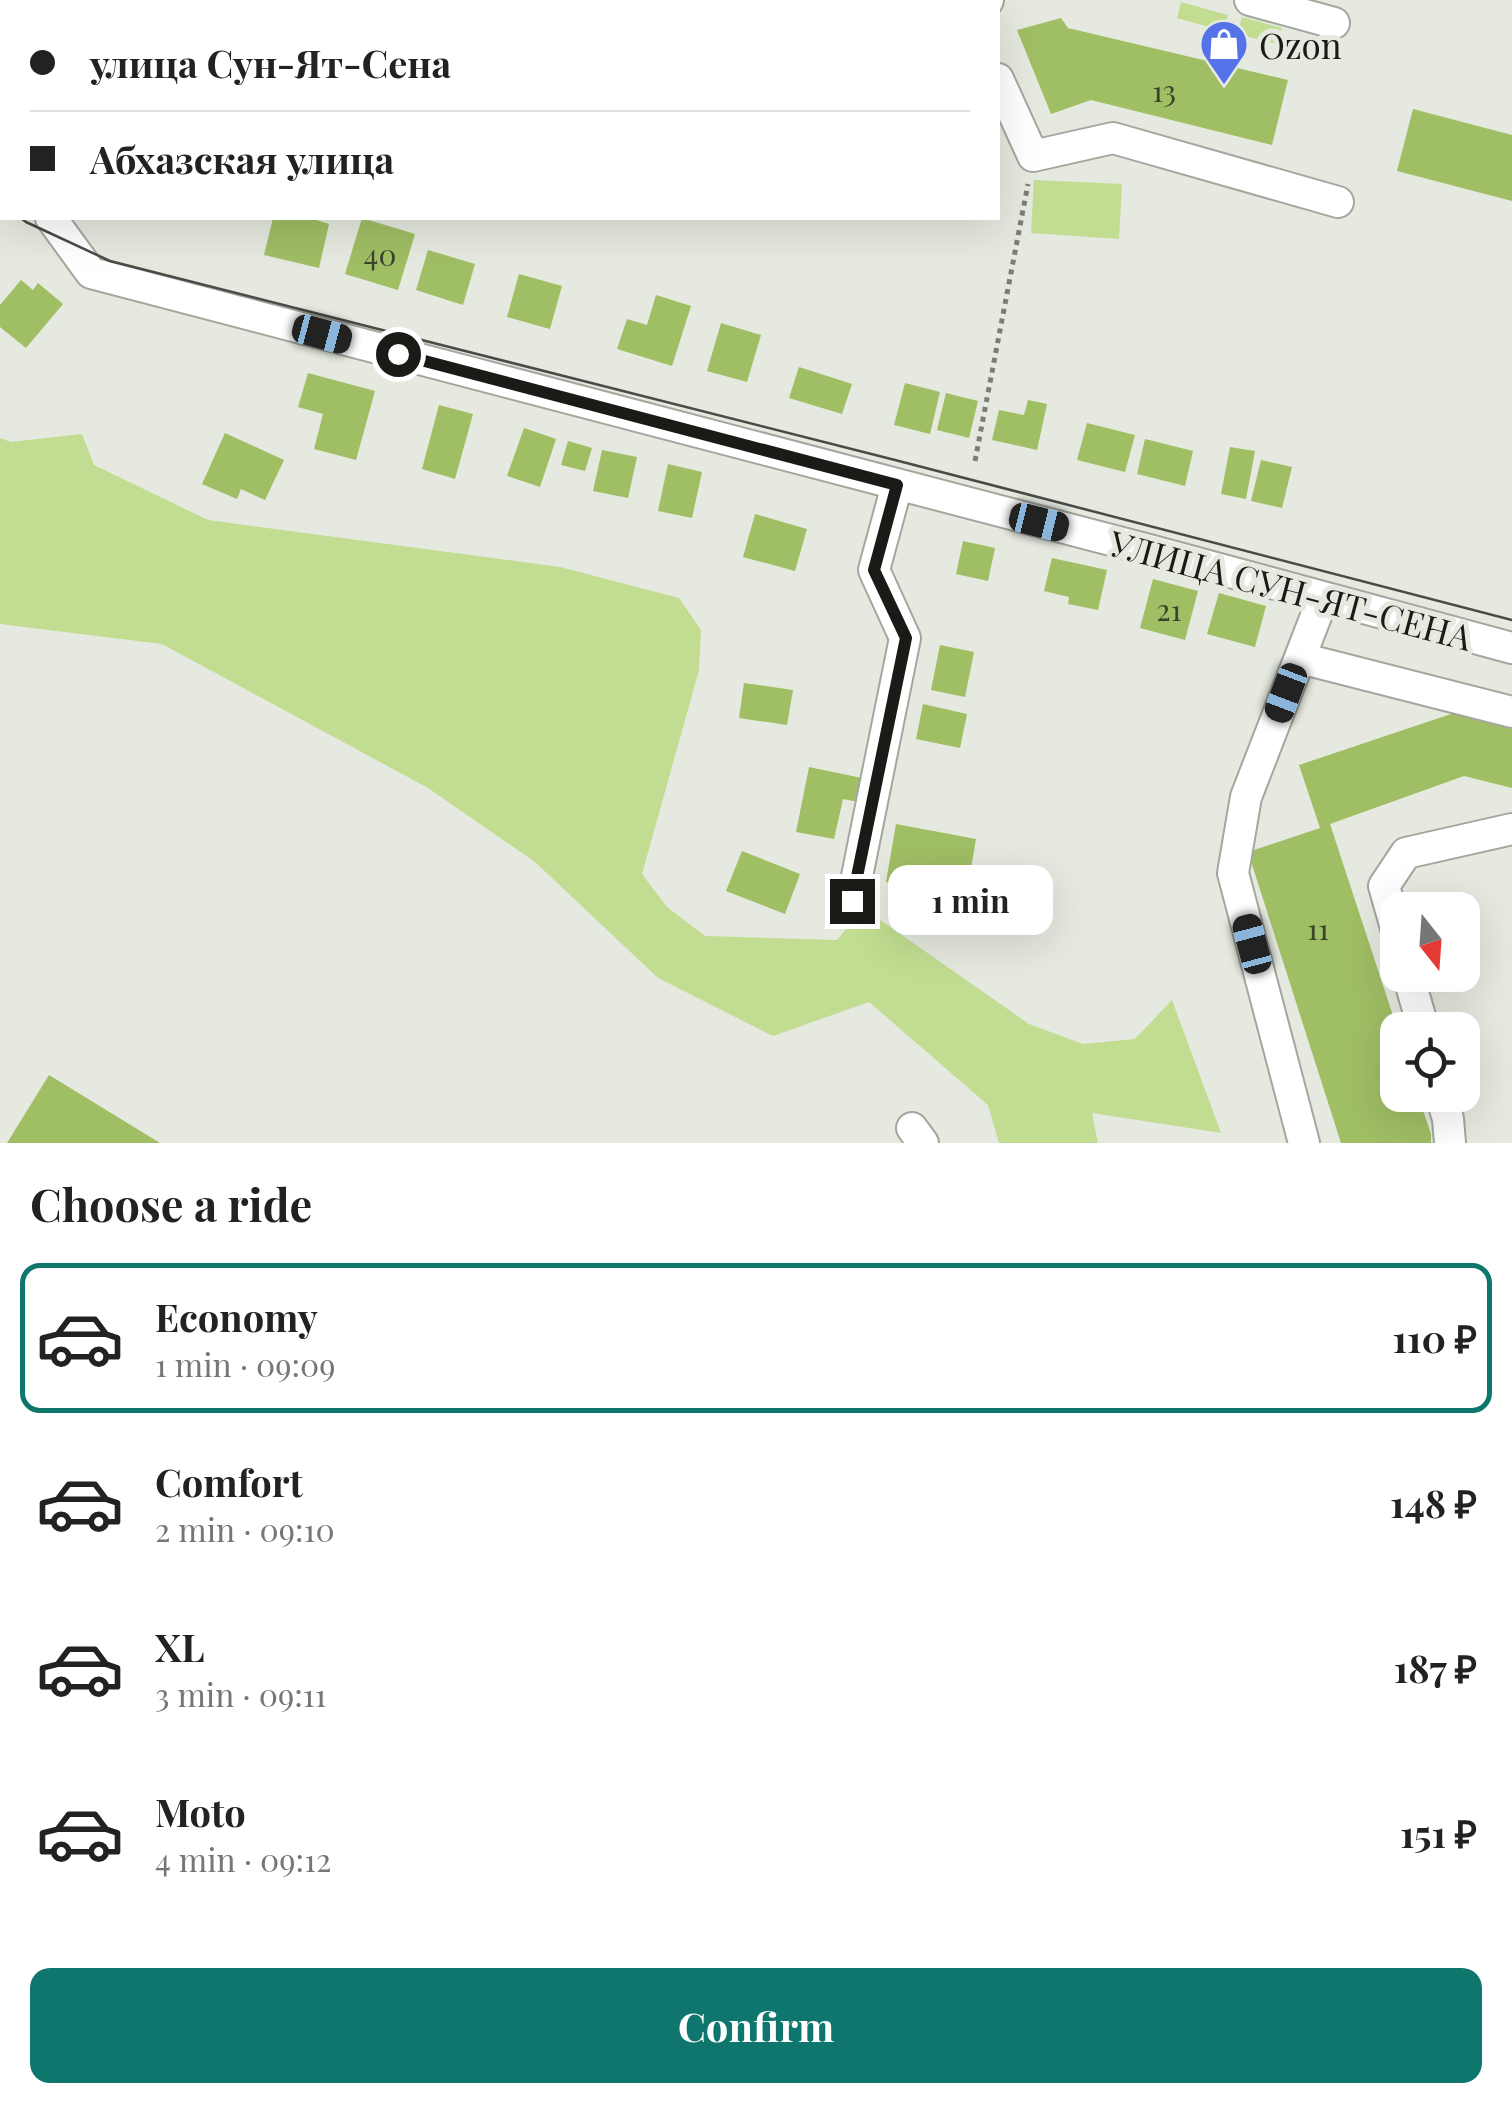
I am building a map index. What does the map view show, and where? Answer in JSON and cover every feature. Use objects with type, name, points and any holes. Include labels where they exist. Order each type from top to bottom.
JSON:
[{"type":"street","points":[[1250,0],[1334,22]]},
{"type":"street","points":[[1000,83],[1033,156],[1113,138],[1338,202]]},
{"type":"street","name":"УЛИЦА СУН-ЯТ-СЕНА","points":[[53,220],[91,273],[1512,648]]},
{"type":"street","points":[[852,901],[906,638],[874,570],[897,485]]},
{"type":"street","points":[[1304,1143],[1233,873],[1246,797],[1324,598]]},
{"type":"street","points":[[1300,658],[1512,712]]},
{"type":"street","points":[[1386,892],[1384,886],[1406,852],[1512,829]]},
{"type":"street","points":[[1446,1112],[1450,1143]]},
{"type":"path","points":[[976,461],[1033,156]]},
{"type":"green space","points":[[1181,2],[1228,15],[1223,31],[1177,18]]},
{"type":"green space","points":[[1242,17],[1282,28],[1277,44],[1237,34]]},
{"type":"green space","points":[[1034,180],[1122,184],[1119,239],[1031,233]]},
{"type":"green space","points":[[82,434],[94,465],[208,520],[560,567],[679,598],[701,630],[699,670],[642,874],[667,907],[705,936],[837,940],[863,908],[1029,1024],[1083,1044],[1135,1039],[1172,1000],[1221,1133],[1092,1113],[1098,1143],[999,1143],[988,1105],[869,1002],[773,1036],[658,978],[535,862],[428,788],[162,644],[0,624],[0,438],[11,442]]},
{"type":"building","points":[[1061,18],[1068,28],[1288,80],[1272,145],[1091,100],[1051,114],[1017,30]]},
{"type":"building","points":[[1413,109],[1512,135],[1512,201],[1397,171]]},
{"type":"building","points":[[273,220],[316,220],[329,224],[319,268],[264,255]]},
{"type":"building","points":[[361,220],[415,234],[398,290],[345,274]]},
{"type":"building","points":[[428,250],[475,264],[463,305],[416,290]]},
{"type":"building","points":[[519,274],[562,286],[550,329],[507,317]]},
{"type":"building","points":[[21,280],[33,290],[38,283],[63,304],[26,348],[0,327],[0,305]]},
{"type":"building","points":[[656,295],[691,306],[672,366],[617,349],[627,319],[647,325]]},
{"type":"building","points":[[721,323],[761,335],[747,382],[707,371]]},
{"type":"building","points":[[799,367],[852,384],[842,414],[789,398]]},
{"type":"building","points":[[308,373],[375,391],[356,460],[314,449],[323,414],[298,407]]},
{"type":"building","points":[[905,383],[940,392],[930,434],[894,425]]},
{"type":"building","points":[[946,393],[978,401],[969,438],[937,430]]},
{"type":"building","points":[[1028,400],[1047,404],[1037,450],[992,440],[999,410],[1024,415]]},
{"type":"building","points":[[439,405],[473,414],[455,479],[422,469]]},
{"type":"building","points":[[1087,423],[1135,435],[1125,472],[1077,460]]},
{"type":"building","points":[[524,428],[556,439],[540,487],[507,476]]},
{"type":"building","points":[[225,433],[284,460],[265,500],[241,489],[237,499],[202,484]]},
{"type":"building","points":[[1145,439],[1193,451],[1185,486],[1137,474]]},
{"type":"building","points":[[568,441],[592,448],[585,471],[561,465]]},
{"type":"building","points":[[1230,447],[1255,451],[1246,499],[1221,494]]},
{"type":"building","points":[[602,450],[637,457],[628,498],[593,491]]},
{"type":"building","points":[[1261,460],[1292,467],[1282,508],[1251,501]]},
{"type":"building","points":[[668,464],[702,472],[692,518],[658,511]]},
{"type":"building","points":[[755,514],[807,529],[795,571],[743,557]]},
{"type":"building","points":[[963,541],[995,548],[988,581],[956,574]]},
{"type":"building","points":[[1052,558],[1107,570],[1098,610],[1068,604],[1069,597],[1044,591]]},
{"type":"building","points":[[1153,579],[1198,591],[1185,640],[1140,628]]},
{"type":"building","points":[[1219,593],[1266,606],[1255,647],[1207,634]]},
{"type":"building","points":[[940,645],[974,652],[965,697],[931,690]]},
{"type":"building","points":[[744,683],[793,690],[787,725],[739,718]]},
{"type":"building","points":[[923,704],[967,714],[960,748],[916,739]]},
{"type":"building","points":[[1457,712],[1512,727],[1512,788],[1464,776],[1330,824],[1380,976],[1380,992],[1385,992],[1392,1012],[1380,1012],[1380,1112],[1424,1112],[1431,1143],[1341,1143],[1248,852],[1320,828],[1299,765]]},
{"type":"building","points":[[809,767],[862,778],[858,802],[843,799],[834,839],[796,832]]},
{"type":"building","points":[[896,824],[976,839],[969,880],[930,872],[927,889],[886,882]]},
{"type":"building","points":[[742,851],[800,874],[785,914],[726,891]]},
{"type":"building","points":[[49,1075],[160,1143],[7,1143]]},
{"type":"tram line","points":[[24,220],[110,261],[1512,620]]},
{"type":"place","name":"Ozon","points":[[1224,86]]},
{"type":"route","points":[[398,354],[897,485],[874,570],[906,638],[852,901]]}]
